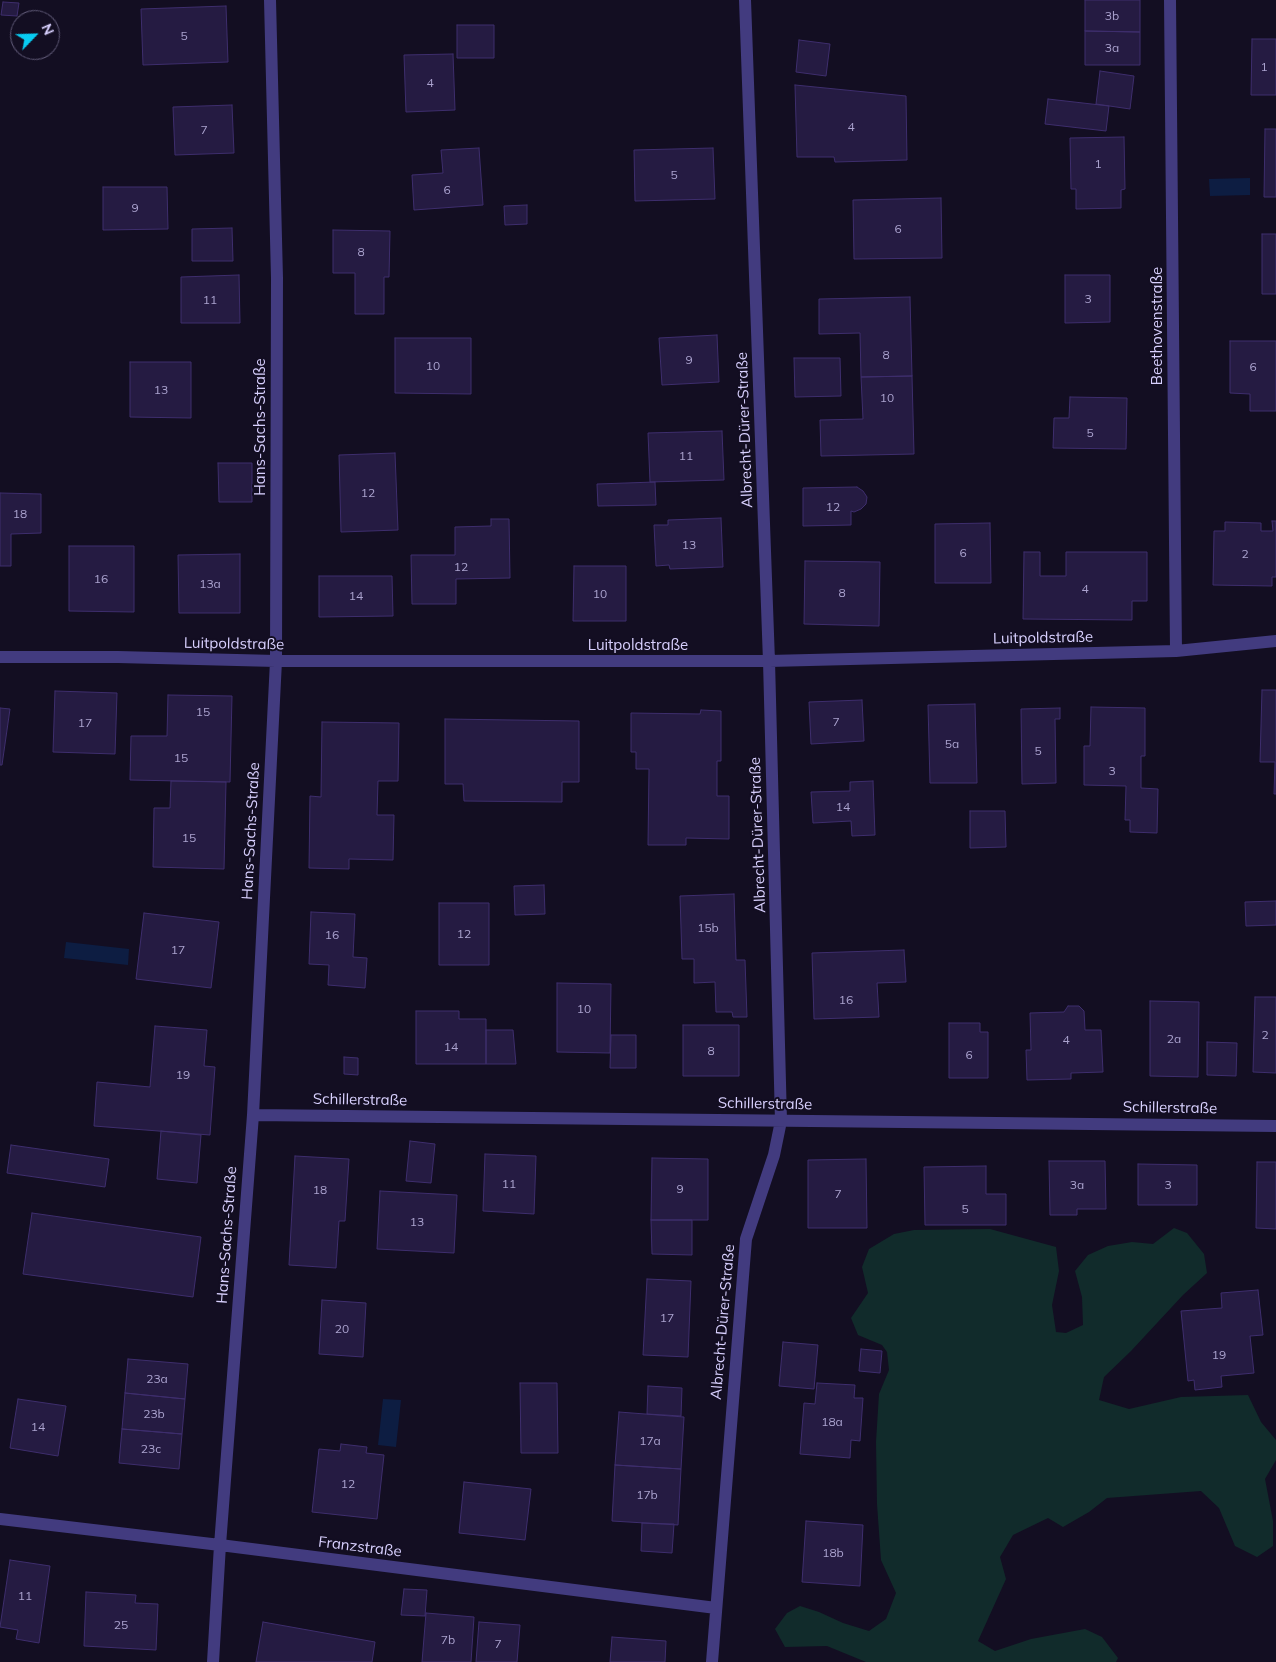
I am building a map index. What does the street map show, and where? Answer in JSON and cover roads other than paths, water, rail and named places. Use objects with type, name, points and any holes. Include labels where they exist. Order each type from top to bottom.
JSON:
[{"type":"street","name":"Hans-Sachs-Straße","points":[[213,1662],[220,1545],[253,1115],[276,661],[277,278],[270,0]]},
{"type":"street","name":"Albrecht-Dürer-Straße","points":[[712,1662],[746,1239],[774,1155],[781,1121],[769,661],[745,0]]},
{"type":"street","name":"Beethovenstraße","points":[[1170,0],[1176,651]]},
{"type":"street","name":"Luitpoldstraße","points":[[0,657],[118,657],[276,661],[769,661],[1176,651],[1276,640]]},
{"type":"street","name":"Schillerstraße","points":[[253,1115],[1276,1126]]},
{"type":"street","name":"Franzstraße","points":[[0,1519],[716,1608]]},
{"type":"water","points":[[1250,178],[1250,195],[1210,196],[1209,179]]},
{"type":"water","points":[[66,942],[129,949],[128,965],[64,958]]},
{"type":"water","points":[[383,1399],[401,1400],[396,1447],[378,1445]]}]
